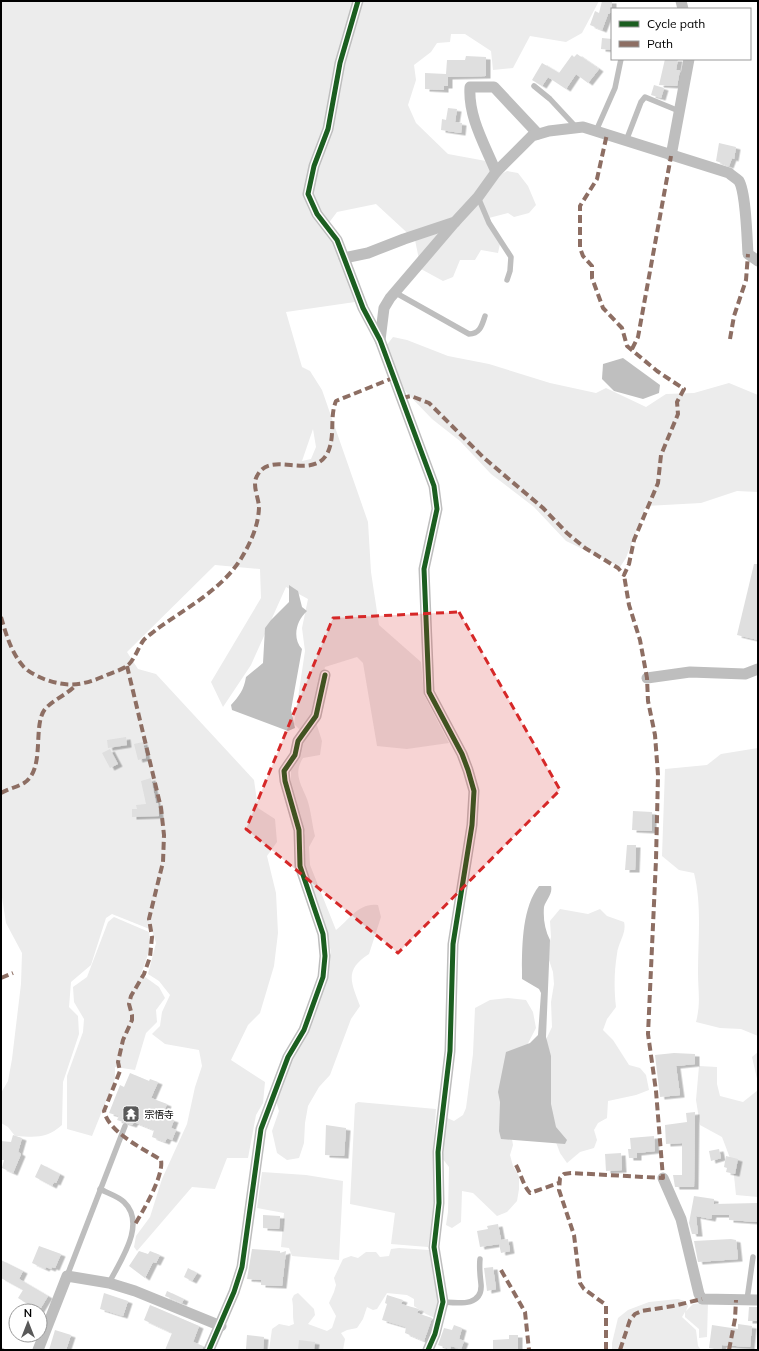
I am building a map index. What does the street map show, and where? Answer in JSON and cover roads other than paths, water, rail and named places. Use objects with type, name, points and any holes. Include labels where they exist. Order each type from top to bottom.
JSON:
[{"type":"street","points":[[358,1],[340,63],[328,128],[314,166],[308,194],[317,214],[336,240],[363,308],[380,340],[434,486],[437,509],[424,569],[430,692],[462,754],[474,791],[472,825],[453,944],[450,1051],[438,1152],[439,1203],[434,1248],[443,1302],[435,1334],[428,1350]]},
{"type":"street","points":[[671,156],[688,60]]},
{"type":"street","points":[[496,172],[471,112],[469,100],[470,87],[494,87],[538,134]]},
{"type":"street","points":[[380,340],[384,308],[390,298],[396,293],[455,222],[478,197],[496,172],[526,142],[538,134],[576,127],[596,131],[671,156],[729,173],[739,182],[742,195],[748,254],[758,261]]},
{"type":"street","points":[[344,258],[368,253],[455,222]]},
{"type":"street","points":[[647,678],[690,672],[744,674],[758,668]]},
{"type":"street","points":[[209,1350],[221,1326],[242,1267],[261,1129],[288,1057],[304,1030],[323,977],[325,956],[322,934],[300,866],[299,830],[285,781],[284,771],[295,755],[298,740],[316,716],[325,675]]},
{"type":"street","points":[[663,1178],[681,1219],[699,1294],[702,1299],[753,1300]]},
{"type":"street","points":[[38,1350],[67,1276],[109,1283],[135,1291],[221,1326]]},
{"type":"lane","points":[[596,131],[615,88],[621,60]]},
{"type":"lane","points":[[534,86],[550,99],[576,127]]},
{"type":"lane","points":[[626,140],[641,102],[645,97],[679,111]]},
{"type":"lane","points":[[478,197],[489,223],[511,257],[510,271],[507,280]]},
{"type":"lane","points":[[396,293],[469,334],[474,334],[481,329],[485,316]]},
{"type":"lane","points":[[67,1276],[125,1126]]},
{"type":"lane","points":[[100,1189],[124,1201],[130,1209],[134,1226],[129,1243],[109,1283]]},
{"type":"lane","points":[[753,1257],[753,1300]]},
{"type":"lane","points":[[443,1302],[466,1304],[478,1297],[481,1286],[479,1268],[480,1259]]},
{"type":"place","name":"宗悟寺","points":[[131,1114]]}]
